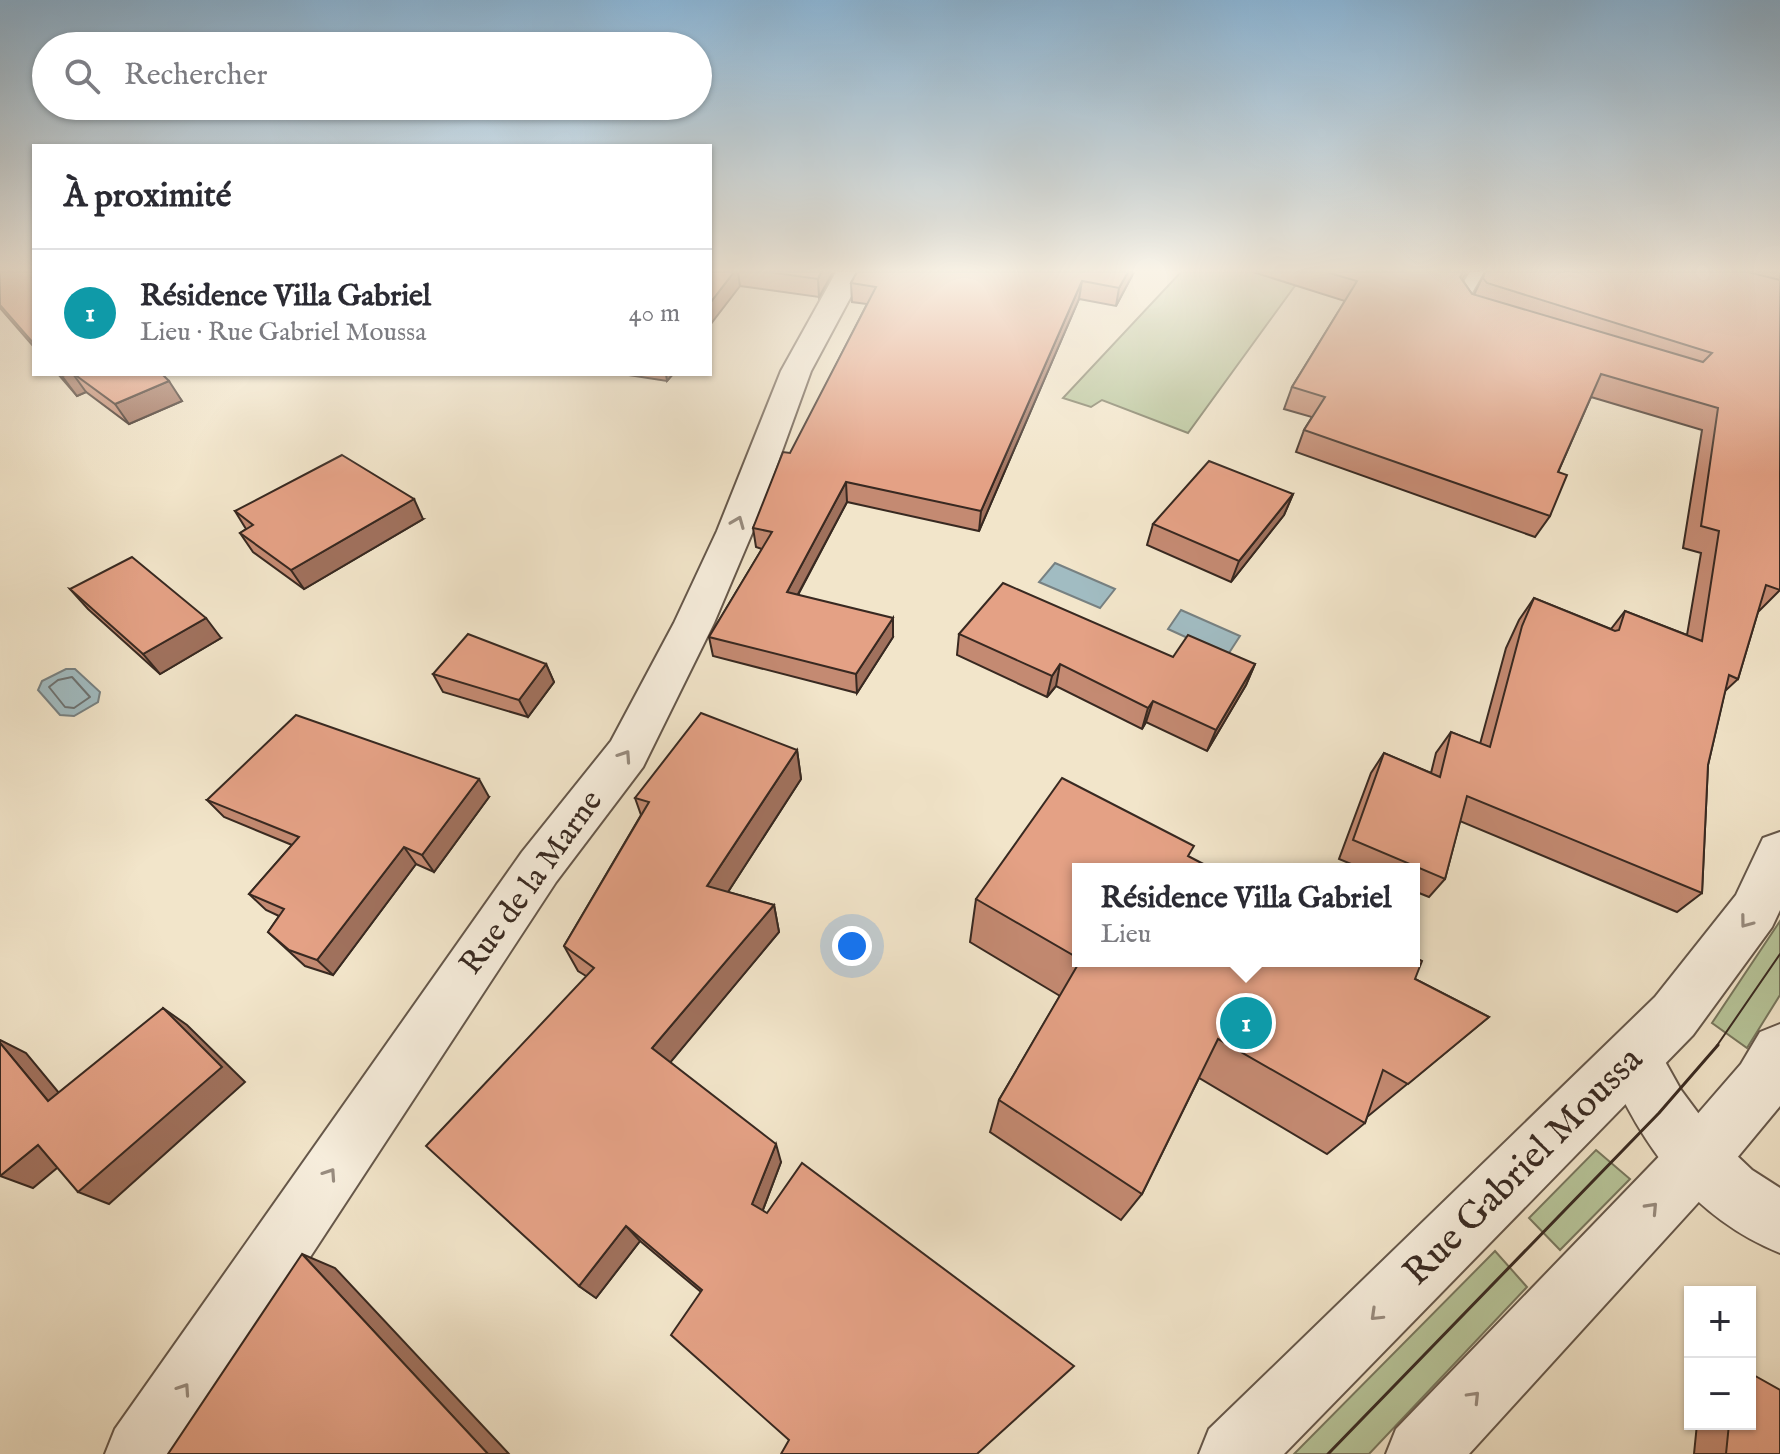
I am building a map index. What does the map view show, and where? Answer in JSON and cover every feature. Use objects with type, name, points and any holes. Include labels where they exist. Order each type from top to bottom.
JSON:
[{"type":"street","name":"Rue de la Marne","points":[[140,1454],[539,867],[627,754],[694,623],[735,531],[796,371],[813,340]]},
{"type":"street","name":"Rue Gabriel Moussa","points":[[1234,1454],[1633,1060],[1687,1001],[1754,911],[1780,853]]},
{"type":"street","points":[[1421,1454],[1696,1161],[1761,1084],[1780,1052]]},
{"type":"street","points":[[1633,1060],[1659,1113],[1696,1161],[1751,1208],[1780,1222]]},
{"type":"green space","points":[[1117,340],[1256,340],[1188,433],[1102,400],[1091,407],[1063,398]]},
{"type":"green space","points":[[1780,921],[1780,995],[1747,1048],[1712,1023]]},
{"type":"green space","points":[[1596,1150],[1630,1179],[1560,1250],[1529,1218]]},
{"type":"green space","points":[[1495,1251],[1527,1287],[1369,1454],[1294,1454]]},
{"type":"water","points":[[1055,563],[1115,589],[1100,608],[1039,582]]},
{"type":"water","points":[[1181,610],[1240,636],[1227,656],[1168,629]]},
{"type":"water","points":[[66,669],[75,669],[100,692],[98,702],[74,716],[60,715],[38,690],[42,681]]},
{"type":"building","points":[[849,340],[1056,340],[981,511],[846,482],[787,592],[893,618],[856,674],[709,637],[772,532],[753,528],[783,452],[790,453]]},
{"type":"building","points":[[1321,340],[1628,340],[1703,362],[1712,353],[1670,340],[1780,340],[1780,590],[1766,585],[1738,679],[1729,675],[1708,765],[1702,893],[1467,796],[1445,879],[1420,868],[1420,863],[1407,863],[1353,840],[1384,753],[1440,777],[1451,732],[1490,747],[1522,626],[1534,598],[1615,631],[1619,630],[1625,611],[1702,641],[1719,531],[1701,526],[1718,408],[1601,374],[1558,472],[1567,475],[1550,516],[1304,430],[1325,397],[1292,387]]},
{"type":"building","points":[[77,376],[164,376],[169,381],[115,404]]},
{"type":"building","points":[[342,455],[414,499],[291,570],[240,533],[253,525],[235,511]]},
{"type":"building","points":[[1209,461],[1293,494],[1239,561],[1153,524]]},
{"type":"building","points":[[132,557],[206,618],[143,654],[70,589]]},
{"type":"building","points":[[1003,583],[1173,657],[1188,635],[1255,664],[1216,730],[1153,701],[1148,708],[1060,664],[1052,676],[959,634]]},
{"type":"building","points":[[468,634],[546,664],[519,700],[433,674]]},
{"type":"building","points":[[701,713],[797,750],[707,886],[774,905],[652,1048],[776,1144],[752,1204],[767,1213],[802,1163],[1074,1366],[977,1454],[781,1454],[789,1440],[671,1335],[702,1290],[626,1226],[579,1286],[426,1146],[594,968],[564,946],[649,802],[635,798]]},
{"type":"building","points":[[296,715],[479,779],[422,855],[404,847],[317,960],[289,950],[268,932],[284,909],[249,894],[299,837],[207,800]]},
{"type":"building","points":[[1062,778],[1194,846],[1188,856],[1201,863],[1072,863],[1072,955],[976,899]]},
{"type":"building","points":[[1077,967],[1420,967],[1415,979],[1489,1017],[1408,1084],[1383,1070],[1365,1123],[1218,1039],[1142,1194],[999,1100]]},
{"type":"building","points":[[163,1008],[222,1067],[78,1192],[38,1145],[0,1176],[0,1043],[48,1101]]},
{"type":"building","points":[[302,1254],[488,1454],[168,1454]]},
{"type":"building","points":[[1756,1376],[1780,1390],[1780,1454],[1726,1454],[1728,1430],[1756,1430]]},
{"type":"tram line","points":[[1716,1047],[1780,954]]},
{"type":"tram line","points":[[1328,1454],[1659,1113],[1718,1045]]},
{"type":"place","name":"Résidence Villa Gabriel","points":[[1246,1023]]}]
